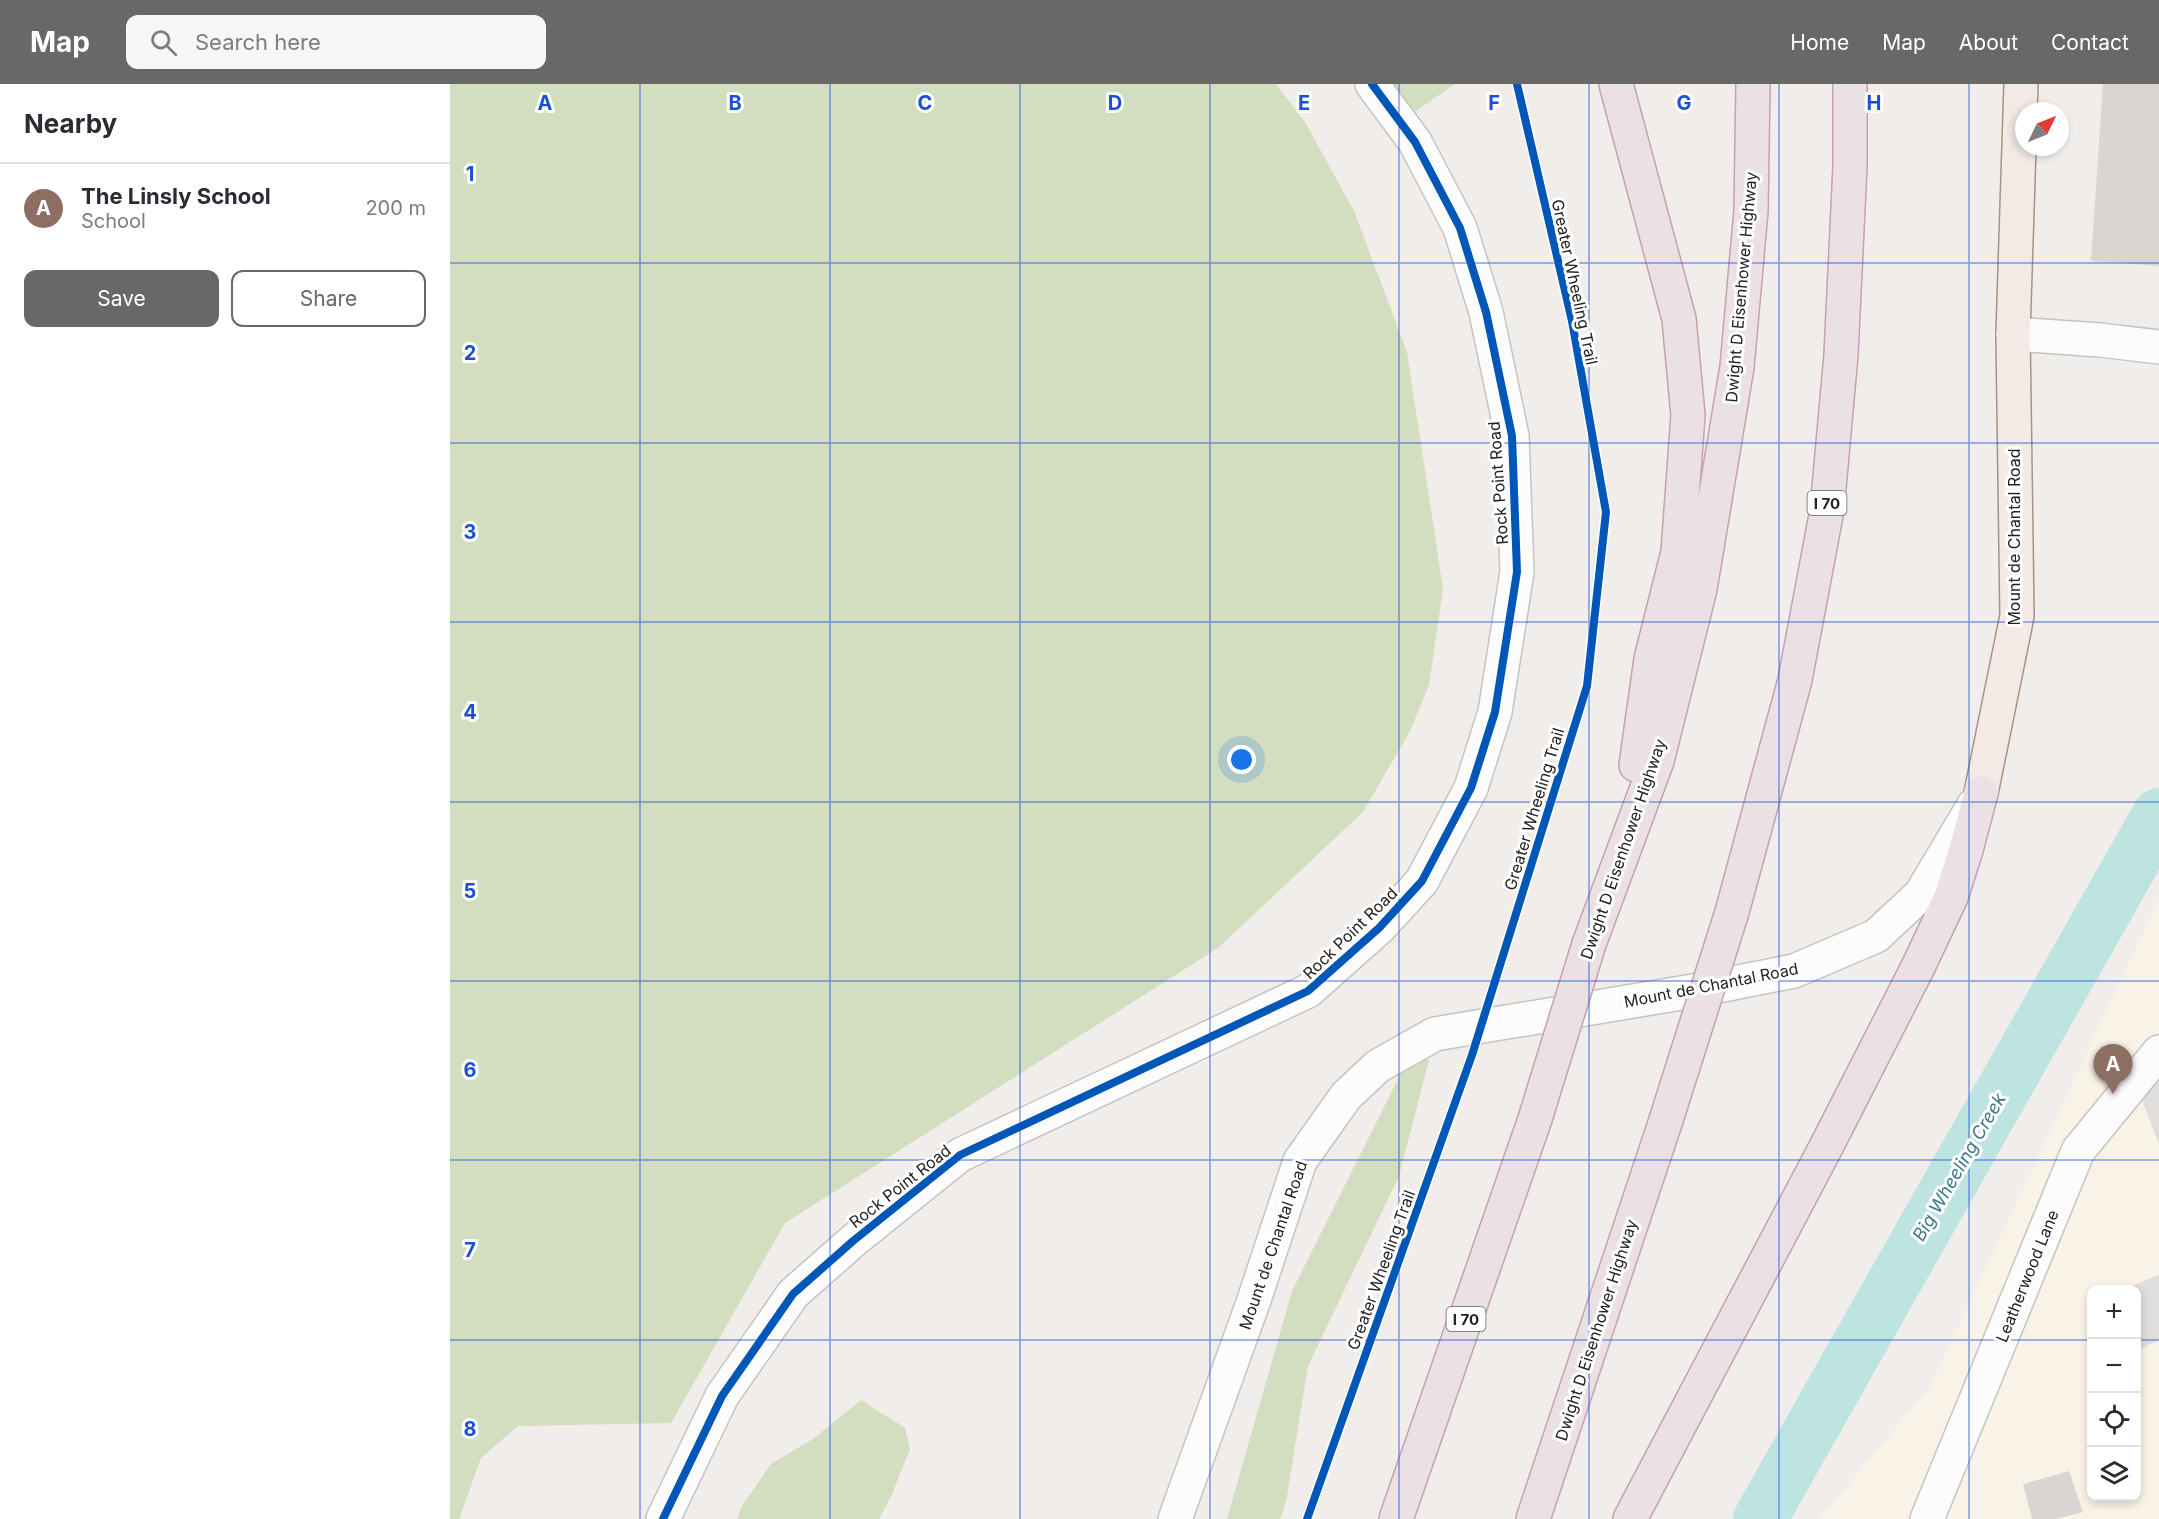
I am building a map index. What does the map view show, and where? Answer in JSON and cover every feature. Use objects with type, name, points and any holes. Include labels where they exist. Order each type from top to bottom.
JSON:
[{"type":"highway","points":[[1616,84],[1679,319],[1688,415],[1678,552],[1651,659],[1622,857]]},
{"type":"highway","name":"Dwight D Eisenhower Highway","points":[[1396,1519],[1535,1119],[1589,944],[1656,761],[1700,589],[1737,367],[1751,211],[1753,84]]},
{"type":"highway","name":"Dwight D Eisenhower Highway","points":[[1533,1519],[1666,1120],[1731,912],[1796,680],[1827,510],[1841,355],[1850,166],[1850,84]]},
{"type":"highway","points":[[1630,1519],[1918,967],[1951,897],[1981,793]]},
{"type":"main road","name":"Mount de Chantal Road","points":[[1981,793],[2017,616],[2013,334],[2021,84]]},
{"type":"street","name":"Rock Point Road","points":[[663,1519],[722,1396],[793,1294],[853,1241],[960,1155],[1308,991],[1379,928],[1422,881],[1472,788],[1495,712],[1517,572],[1512,436],[1486,312],[1460,228],[1415,142],[1372,84]]},
{"type":"street","points":[[2013,334],[2159,347]]},
{"type":"street","name":"Mount de Chantal Road","points":[[1175,1519],[1254,1300],[1300,1161],[1346,1096],[1378,1066],[1435,1034],[1794,972],[1876,936],[1921,894],[1981,793]]},
{"type":"street","name":"Leatherwood Lane","points":[[1927,1519],[2078,1151],[2159,1052]]},
{"type":"shaded area","points":[[2159,899],[2159,1519],[1820,1519],[1930,1387]]},
{"type":"shaded area","points":[[2159,1082],[2159,1145],[2138,1089]]},
{"type":"shaded area","points":[[2159,1275],[2159,1340],[2141,1349],[2141,1285],[2134,1285]]},
{"type":"green space","points":[[450,84],[1276,84],[1305,122],[1354,211],[1407,352],[1443,589],[1429,685],[1410,731],[1363,812],[1218,948],[785,1223],[671,1423],[518,1426],[481,1458],[459,1519],[450,1519]]},
{"type":"green space","points":[[1391,84],[1455,84],[1413,113]]},
{"type":"green space","points":[[1409,1057],[1429,1060],[1399,1176],[1308,1366],[1286,1502],[1280,1519],[1227,1519],[1292,1291]]},
{"type":"green space","points":[[861,1400],[905,1428],[910,1449],[879,1519],[737,1519],[742,1506],[771,1464],[813,1439]]},
{"type":"building","points":[[2103,84],[2159,84],[2159,266],[2091,261]]},
{"type":"building","points":[[2069,1471],[2083,1512],[2056,1519],[2032,1519],[2023,1484]]},
{"type":"waterway","name":"Big Wheeling Creek","points":[[1760,1519],[2159,815]]},
{"type":"cycle path","points":[[663,1519],[722,1396],[793,1294],[853,1241],[960,1155],[1308,991],[1379,928],[1422,881],[1471,788],[1495,712],[1517,572],[1512,436],[1486,312],[1460,228],[1415,142],[1372,84]]},
{"type":"cycle path","name":"Greater Wheeling Trail","points":[[1307,1519],[1472,1055],[1587,686],[1606,512],[1572,321],[1517,84]]},
{"type":"place","name":"The Linsly School","points":[[2113,1094]]}]
